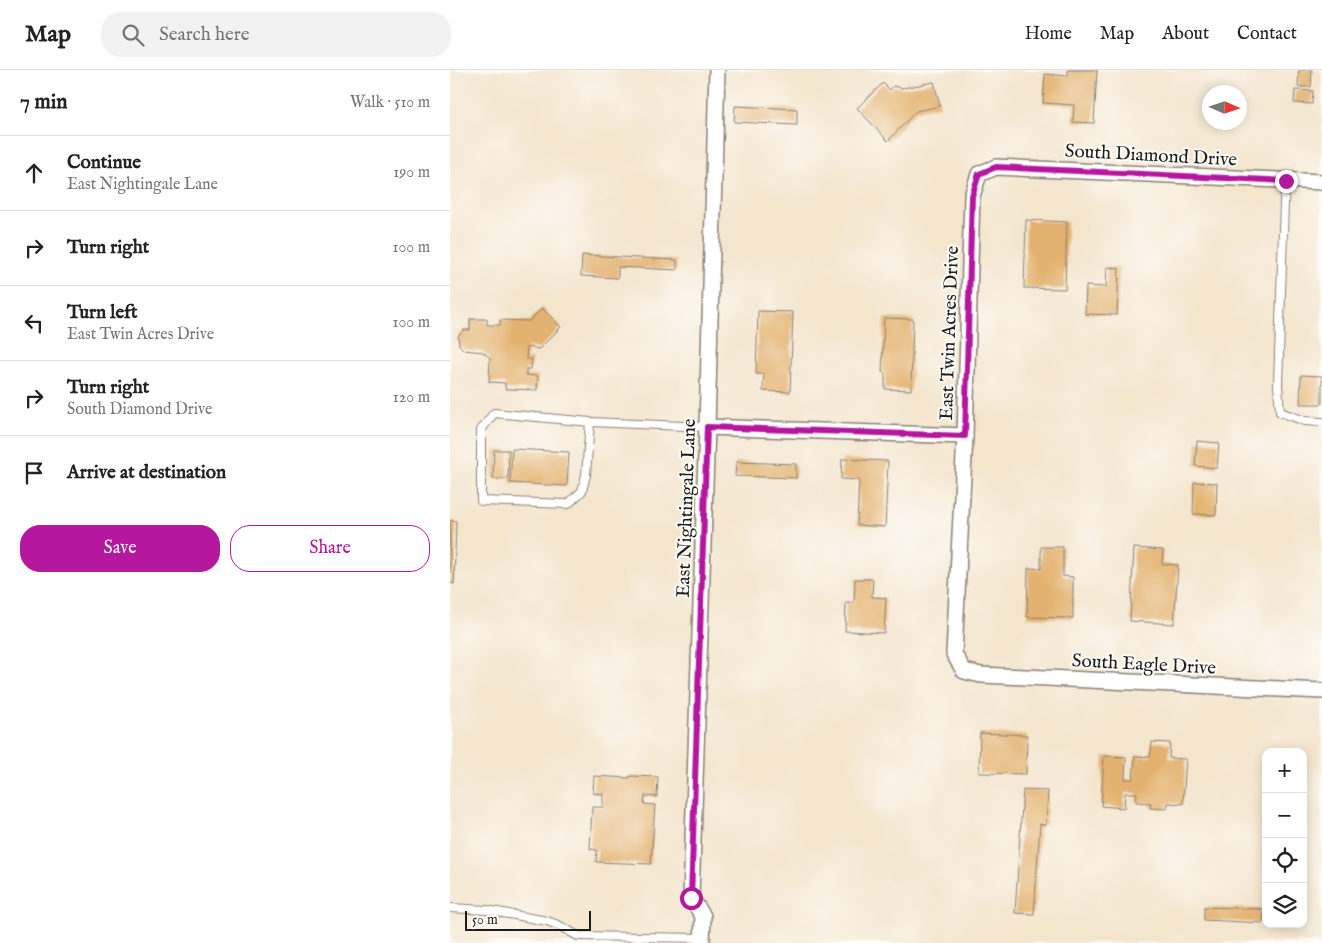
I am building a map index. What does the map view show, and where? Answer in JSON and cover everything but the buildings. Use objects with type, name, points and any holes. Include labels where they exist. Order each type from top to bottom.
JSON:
[{"type":"street","name":"East Nightingale Lane","points":[[702,940],[703,916],[691,898],[717,70]]},
{"type":"street","name":"South Diamond Drive","points":[[979,174],[996,167],[1322,182]]},
{"type":"street","name":"East Twin Acres Drive","points":[[964,671],[954,654],[965,436],[972,196],[979,174]]},
{"type":"street","points":[[707,427],[965,436]]},
{"type":"street","name":"South Eagle Drive","points":[[964,671],[981,675],[1322,691]]},
{"type":"lane","points":[[1286,181],[1278,385],[1280,412],[1305,421],[1322,422]]},
{"type":"lane","points":[[590,422],[586,475],[582,491],[568,504],[482,501],[481,430],[494,413],[590,422],[707,427]]},
{"type":"lane","points":[[450,908],[487,910],[547,921],[558,924],[578,936],[702,940]]},
{"type":"lane","points":[[572,943],[578,936]]},
{"type":"route","points":[[691,898],[707,427],[965,436],[972,196],[979,174],[996,167],[1286,181]]}]
